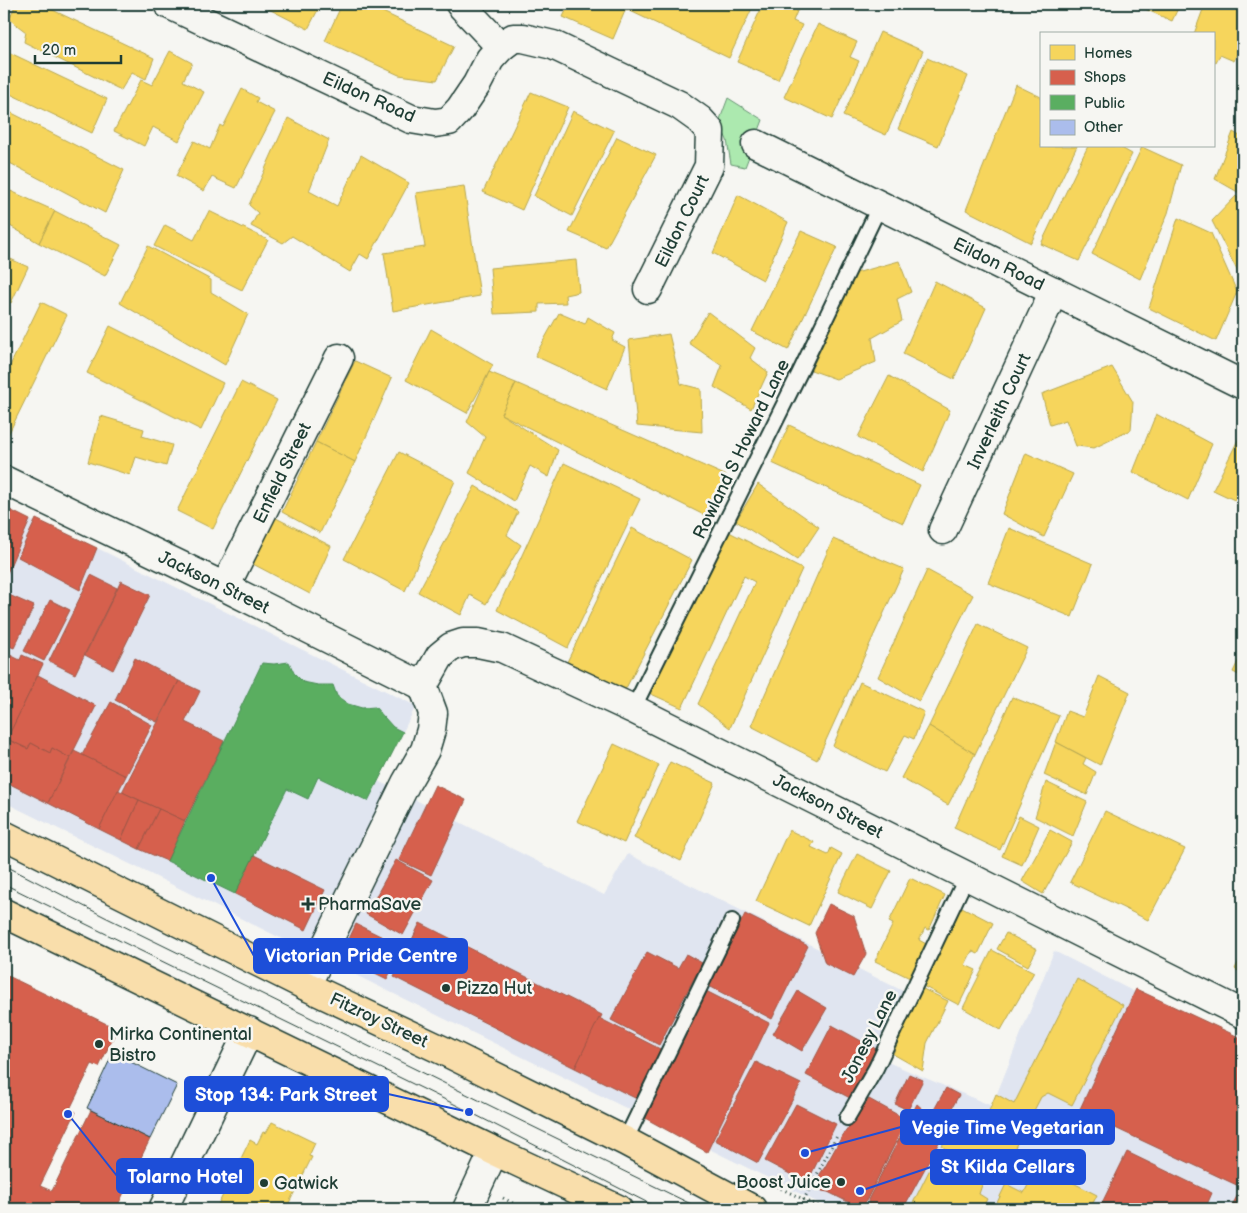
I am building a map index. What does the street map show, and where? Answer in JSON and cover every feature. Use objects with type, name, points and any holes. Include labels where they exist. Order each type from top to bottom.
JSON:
[{"type":"main road","name":"Fitzroy Street","points":[[4,835],[306,986],[444,1051],[625,1141],[752,1209]]},
{"type":"main road","points":[[4,913],[494,1151],[618,1209]]},
{"type":"street","name":"Eildon Road","points":[[168,4],[412,119],[435,123],[450,121],[477,84],[490,59],[513,38],[523,38],[553,45],[679,106]]},
{"type":"street","points":[[460,4],[501,48]]},
{"type":"street","name":"Eildon Court","points":[[648,289],[709,166],[710,131],[700,120],[679,106]]},
{"type":"street","name":"Eildon Road","points":[[756,144],[1243,384]]},
{"type":"street","name":"Inverleith Court","points":[[943,530],[1054,291]]},
{"type":"street","name":"Enfield Street","points":[[226,587],[339,358]]},
{"type":"street","name":"Jackson Street","points":[[4,480],[226,587],[422,686],[440,656],[451,648],[463,644],[478,643],[502,648],[633,709],[1243,1014]]},
{"type":"street","points":[[306,986],[406,783],[425,750],[431,730],[433,713],[422,686]]},
{"type":"street","points":[[163,1209],[250,1031]]},
{"type":"street","points":[[467,1209],[494,1151]]},
{"type":"lane","name":"Rowland S Howard Lane","points":[[633,709],[800,372],[880,205]]},
{"type":"lane","name":"Jonesy Lane","points":[[847,1118],[876,1068],[967,876]]},
{"type":"lane","points":[[625,1141],[732,921]]},
{"type":"path","points":[[799,1209],[847,1118]]},
{"type":"shaded area","points":[[4,507],[99,549],[416,706],[378,781],[604,895],[628,854],[915,997],[885,1061],[992,1106],[1054,951],[1243,1047],[1243,1209],[831,1209],[4,802]]},
{"type":"green space","points":[[728,98],[763,120],[745,167],[731,164],[727,140],[719,122]]},
{"type":"building: Homes","points":[[16,4],[40,4],[154,58],[146,79],[132,72],[121,90],[24,42],[26,32],[9,19]]},
{"type":"building: Homes","points":[[259,4],[321,4],[308,29]]},
{"type":"building: Homes","points":[[342,4],[366,4],[454,46],[437,80],[399,75],[325,41]]},
{"type":"building: Homes","points":[[569,4],[628,4],[613,39],[563,17]]},
{"type":"building: Homes","points":[[628,4],[754,4],[729,58],[626,9]]},
{"type":"building: Homes","points":[[763,4],[800,4],[793,21],[802,25],[778,80],[737,62]]},
{"type":"building: Homes","points":[[1134,4],[1180,4],[1172,21]]},
{"type":"building: Homes","points":[[1205,4],[1243,4],[1243,41],[1234,61],[1220,55],[1216,63],[1214,62],[1214,32],[1195,32]]},
{"type":"building: Homes","points":[[818,24],[857,42],[850,57],[859,61],[832,119],[784,97]]},
{"type":"building: Homes","points":[[880,32],[923,51],[886,135],[843,116]]},
{"type":"building: Homes","points":[[4,50],[107,99],[92,133],[4,91]]},
{"type":"building: Homes","points":[[170,51],[192,63],[183,81],[204,92],[179,141],[153,127],[144,146],[114,131],[141,80],[152,85]]},
{"type":"building: Homes","points":[[927,58],[968,76],[938,146],[898,129]]},
{"type":"building: Homes","points":[[1016,85],[1040,97],[1040,148],[1076,148],[1031,243],[966,210]]},
{"type":"building: Homes","points":[[242,89],[258,98],[256,102],[275,112],[236,188],[212,177],[204,191],[176,176],[194,141],[210,149],[220,125],[223,127]]},
{"type":"building: Homes","points":[[531,92],[568,107],[522,210],[483,192]]},
{"type":"building: Homes","points":[[4,109],[124,170],[105,213],[4,160]]},
{"type":"building: Homes","points":[[573,111],[614,131],[572,216],[534,196]]},
{"type":"building: Homes","points":[[288,118],[329,140],[309,191],[337,206],[361,155],[409,183],[368,259],[360,254],[350,272],[292,236],[283,243],[251,226],[258,213],[249,205]]},
{"type":"building: Homes","points":[[1233,132],[1243,138],[1243,195],[1215,179]]},
{"type":"building: Homes","points":[[617,137],[656,155],[606,248],[569,232]]},
{"type":"building: Homes","points":[[1087,148],[1122,148],[1132,154],[1079,261],[1041,244]]},
{"type":"building: Homes","points":[[1142,148],[1181,165],[1168,213],[1140,279],[1092,254]]},
{"type":"building: Homes","points":[[464,186],[480,296],[393,311],[384,253],[425,247],[416,193]]},
{"type":"building: Homes","points":[[4,188],[55,211],[39,243],[5,223],[4,226]]},
{"type":"building: Homes","points":[[738,195],[788,222],[763,280],[713,253]]},
{"type":"building: Homes","points":[[1236,196],[1243,203],[1243,282],[1212,221]]},
{"type":"building: Homes","points":[[55,211],[121,245],[105,276],[39,243]]},
{"type":"building: Homes","points":[[209,211],[268,240],[242,290],[154,246],[165,225],[194,240]]},
{"type":"building: Homes","points":[[1178,218],[1211,233],[1237,292],[1216,341],[1149,308]]},
{"type":"building: Homes","points":[[801,231],[837,247],[788,350],[752,331]]},
{"type":"building: Homes","points":[[148,246],[211,280],[211,292],[248,314],[225,365],[120,303]]},
{"type":"building: Homes","points":[[4,256],[28,267],[11,303],[4,299]]},
{"type":"building: Homes","points":[[576,260],[579,292],[565,295],[566,303],[539,304],[539,312],[494,314],[490,268]]},
{"type":"building: Homes","points":[[899,261],[911,292],[897,299],[902,321],[872,338],[876,362],[836,379],[811,370],[856,273]]},
{"type":"building: Homes","points":[[935,281],[986,308],[954,379],[903,354]]},
{"type":"building: Homes","points":[[41,302],[67,315],[6,439],[4,438],[4,378]]},
{"type":"building: Homes","points":[[708,312],[755,348],[750,358],[768,372],[751,409],[714,387],[722,366],[689,343]]},
{"type":"building: Homes","points":[[559,313],[585,324],[588,317],[615,333],[612,340],[625,347],[607,389],[535,356]]},
{"type":"building: Homes","points":[[110,326],[223,383],[201,430],[87,373]]},
{"type":"building: Homes","points":[[431,329],[493,365],[467,413],[406,380]]},
{"type":"building: Homes","points":[[669,334],[681,384],[701,389],[702,432],[637,426],[629,340]]},
{"type":"building: Homes","points":[[355,361],[392,378],[355,462],[316,442]]},
{"type":"building: Homes","points":[[1112,367],[1133,402],[1131,430],[1094,448],[1076,446],[1066,420],[1050,425],[1042,394]]},
{"type":"building: Homes","points":[[489,372],[516,383],[501,414],[558,450],[549,477],[530,466],[514,501],[469,473],[485,437],[467,422]]},
{"type":"building: Homes","points":[[889,376],[950,410],[923,472],[858,437]]},
{"type":"building: Homes","points":[[241,382],[277,400],[213,529],[177,511]]},
{"type":"building: Homes","points":[[516,383],[727,476],[706,516],[501,414]]},
{"type":"building: Homes","points":[[1156,414],[1212,444],[1188,500],[1133,472]]},
{"type":"building: Homes","points":[[101,416],[144,429],[142,436],[172,445],[166,466],[136,457],[130,475],[88,462]]},
{"type":"building: Homes","points":[[789,425],[920,485],[903,523],[772,463]]},
{"type":"building: Homes","points":[[1243,430],[1243,504],[1213,490]]},
{"type":"building: Homes","points":[[316,442],[355,462],[320,533],[282,512]]},
{"type":"building: Homes","points":[[399,452],[455,481],[405,591],[344,559]]},
{"type":"building: Homes","points":[[1026,453],[1073,474],[1044,537],[1002,514]]},
{"type":"building: Homes","points":[[564,463],[640,499],[568,648],[497,610]]},
{"type":"building: Homes","points":[[758,484],[819,527],[797,560],[736,521]]},
{"type":"building: Homes","points":[[475,486],[518,512],[507,535],[521,545],[486,604],[470,595],[461,615],[418,592]]},
{"type":"building: Homes","points":[[274,517],[331,546],[310,594],[253,564]]},
{"type":"building: Homes","points":[[632,528],[692,560],[625,690],[567,662]]},
{"type":"building: Homes","points":[[1009,528],[1093,564],[1072,617],[988,583]]},
{"type":"building: Homes","points":[[729,532],[802,569],[730,728],[698,704],[755,582],[744,576],[682,708],[649,693]]},
{"type":"building: Homes","points":[[833,539],[904,569],[817,760],[751,726]]},
{"type":"building: Homes","points":[[927,570],[973,595],[919,701],[878,677]]},
{"type":"building: Homes","points":[[978,624],[1027,648],[975,754],[929,726]]},
{"type":"building: Homes","points":[[1243,651],[1243,677],[1233,672]]},
{"type":"building: Homes","points":[[1099,676],[1130,692],[1100,765],[1056,742],[1067,711],[1083,717]]},
{"type":"building: Homes","points":[[860,682],[924,712],[914,739],[905,735],[885,772],[833,746]]},
{"type":"building: Homes","points":[[1012,697],[1059,716],[1000,850],[954,828]]},
{"type":"building: Homes","points":[[929,726],[975,754],[948,805],[901,778]]},
{"type":"building: Homes","points":[[1056,742],[1086,758],[1083,764],[1096,772],[1087,795],[1044,775]]},
{"type":"building: Homes","points":[[614,744],[659,765],[624,843],[577,821]]},
{"type":"building: Homes","points":[[670,762],[715,783],[681,861],[634,838]]},
{"type":"building: Homes","points":[[1046,782],[1087,802],[1073,836],[1035,817]]},
{"type":"building: Homes","points":[[1105,811],[1185,849],[1148,920],[1070,882]]},
{"type":"building: Homes","points":[[1019,816],[1039,826],[1022,865],[1002,856]]},
{"type":"building: Homes","points":[[789,830],[814,842],[811,847],[828,855],[831,848],[842,854],[809,926],[756,901]]},
{"type":"building: Homes","points":[[1050,830],[1072,842],[1043,894],[1022,881]]},
{"type":"building: Homes","points":[[857,854],[891,871],[872,909],[838,892]]},
{"type":"building: Homes","points":[[910,878],[945,895],[929,930],[925,928],[919,940],[928,945],[912,979],[875,961],[893,924],[889,922]]},
{"type":"building: Homes","points":[[958,905],[993,923],[978,954],[972,951],[965,965],[976,970],[959,1005],[919,984]]},
{"type":"building: Homes","points":[[1006,933],[1037,949],[1028,966],[997,949]]},
{"type":"building: Homes","points":[[992,950],[1034,972],[1001,1030],[963,1008]]},
{"type":"building: Homes","points":[[1243,953],[1243,974],[1235,969]]},
{"type":"building: Homes","points":[[1077,979],[1123,1005],[1072,1105],[1048,1093],[1041,1097],[1009,1159],[987,1170],[979,1194],[987,1199],[982,1209],[910,1209],[930,1169],[943,1175],[954,1155],[942,1146],[959,1112],[984,1123],[996,1094],[1014,1104]]},
{"type":"building: Homes","points":[[921,988],[948,1001],[927,1043],[923,1071],[893,1054]]},
{"type":"building: Homes","name":"Gatwick","points":[[272,1122],[315,1143],[309,1156],[312,1157],[286,1209],[216,1209],[250,1140],[257,1144],[263,1132],[266,1133]]},
{"type":"building: Homes","points":[[1038,1165],[1097,1195],[1090,1209],[994,1209],[1006,1184],[1024,1193]]},
{"type":"building: Shops","points":[[4,507],[30,520],[4,580]]},
{"type":"building: Shops","points":[[36,519],[97,548],[80,590],[18,557]]},
{"type":"building: Shops","points":[[91,575],[117,588],[75,674],[49,661]]},
{"type":"building: Shops","points":[[121,581],[150,595],[113,670],[85,655]]},
{"type":"building: Shops","points":[[9,595],[34,606],[14,648],[4,644],[4,606]]},
{"type":"building: Shops","points":[[50,600],[70,610],[44,661],[24,651]]},
{"type":"building: Shops","points":[[4,652],[20,660],[22,655],[43,664],[4,746]]},
{"type":"building: Shops","points":[[135,658],[179,681],[157,722],[115,700]]},
{"type":"building: Shops","points":[[38,675],[96,706],[70,758],[52,748],[50,753],[31,743],[28,749],[7,739]]},
{"type":"building: Shops","points":[[179,681],[200,691],[185,722],[224,741],[185,821],[122,792]]},
{"type":"building: Shops","points":[[111,702],[152,725],[126,776],[82,755]]},
{"type":"building: Shops","points":[[7,739],[28,749],[31,743],[50,753],[52,748],[70,758],[48,803],[4,781],[4,746]]},
{"type":"building: Shops","points":[[74,751],[126,776],[99,829],[48,803]]},
{"type":"building: Shops","points":[[435,785],[466,800],[431,875],[399,860]]},
{"type":"building: Shops","points":[[118,790],[139,800],[121,840],[99,829]]},
{"type":"building: Shops","points":[[139,800],[159,809],[139,849],[121,840]]},
{"type":"building: Shops","points":[[159,809],[185,821],[167,861],[139,849]]},
{"type":"building: Shops","points":[[254,855],[325,890],[306,930],[235,894]]},
{"type":"building: Shops","points":[[396,860],[433,880],[403,935],[366,914]]},
{"type":"building: Shops","points":[[829,904],[854,916],[866,954],[853,977],[825,963],[815,933]]},
{"type":"building: Shops","points":[[745,914],[808,946],[772,1019],[709,986]]},
{"type":"building: Shops","points":[[420,923],[602,1015],[575,1068],[394,977]]},
{"type":"building: Shops","points":[[356,924],[403,947],[387,979],[341,956]]},
{"type":"building: Shops","points":[[647,952],[678,968],[686,954],[702,963],[659,1045],[611,1020]]},
{"type":"building: Shops","points":[[4,974],[117,1029],[99,1067],[92,1064],[70,1109],[76,1112],[40,1186],[52,1191],[91,1110],[150,1139],[116,1209],[4,1209]]},
{"type":"building: Shops","points":[[1136,989],[1243,1039],[1243,1188],[1079,1111]]},
{"type":"building: Shops","points":[[706,991],[769,1023],[707,1152],[643,1117]]},
{"type":"building: Shops","points":[[798,991],[827,1008],[802,1051],[773,1034]]},
{"type":"building: Shops","points":[[599,1018],[666,1052],[641,1101],[575,1068]]},
{"type":"building: Shops","points":[[832,1025],[876,1049],[850,1098],[806,1075]]},
{"type":"building: Shops","points":[[756,1062],[801,1084],[758,1163],[715,1140]]},
{"type":"building: Shops","points":[[909,1074],[923,1080],[908,1110],[895,1104]]},
{"type":"building: Shops","points":[[946,1088],[959,1095],[948,1115],[935,1108]]},
{"type":"building: Shops","points":[[869,1099],[907,1120],[862,1209],[828,1192],[822,1191],[819,1183],[820,1174],[841,1138]]},
{"type":"building: Shops","points":[[796,1104],[836,1124],[807,1183],[765,1161]]},
{"type":"building: Shops","points":[[917,1104],[933,1118],[930,1125],[944,1133],[903,1209],[869,1209],[868,1200]]},
{"type":"building: Shops","points":[[1127,1152],[1212,1193],[1205,1209],[1099,1209]]},
{"type":"building: Shops","points":[[1241,1189],[1243,1190],[1243,1209],[1230,1209]]},
{"type":"building: Public","points":[[289,662],[294,673],[303,682],[333,685],[337,696],[348,704],[362,708],[375,707],[393,727],[403,732],[368,801],[318,777],[308,799],[287,789],[235,894],[167,861],[262,663]]},
{"type":"building: Other","points":[[113,1053],[177,1085],[150,1139],[87,1108]]},
{"type":"tram line","points":[[4,865],[105,917],[701,1209]]},
{"type":"tram line","points":[[4,884],[456,1105],[660,1209]]},
{"type":"place","name":"Victorian Pride Centre","points":[[211,878]]},
{"type":"place","name":"PharmaSave","points":[[308,904]]},
{"type":"place","name":"Pizza Hut","points":[[446,988]]},
{"type":"place","name":"Mirka Continental Bistro","points":[[99,1044]]},
{"type":"place","name":"Stop 134: Park Street","points":[[469,1112]]},
{"type":"place","name":"Tolarno Hotel","points":[[68,1114]]},
{"type":"place","name":"Vegie Time Vegetarian","points":[[805,1153]]},
{"type":"place","name":"Boost Juice","points":[[841,1182]]},
{"type":"place","name":"Gatwick","points":[[264,1183]]},
{"type":"place","name":"St Kilda Cellars","points":[[860,1191]]}]
